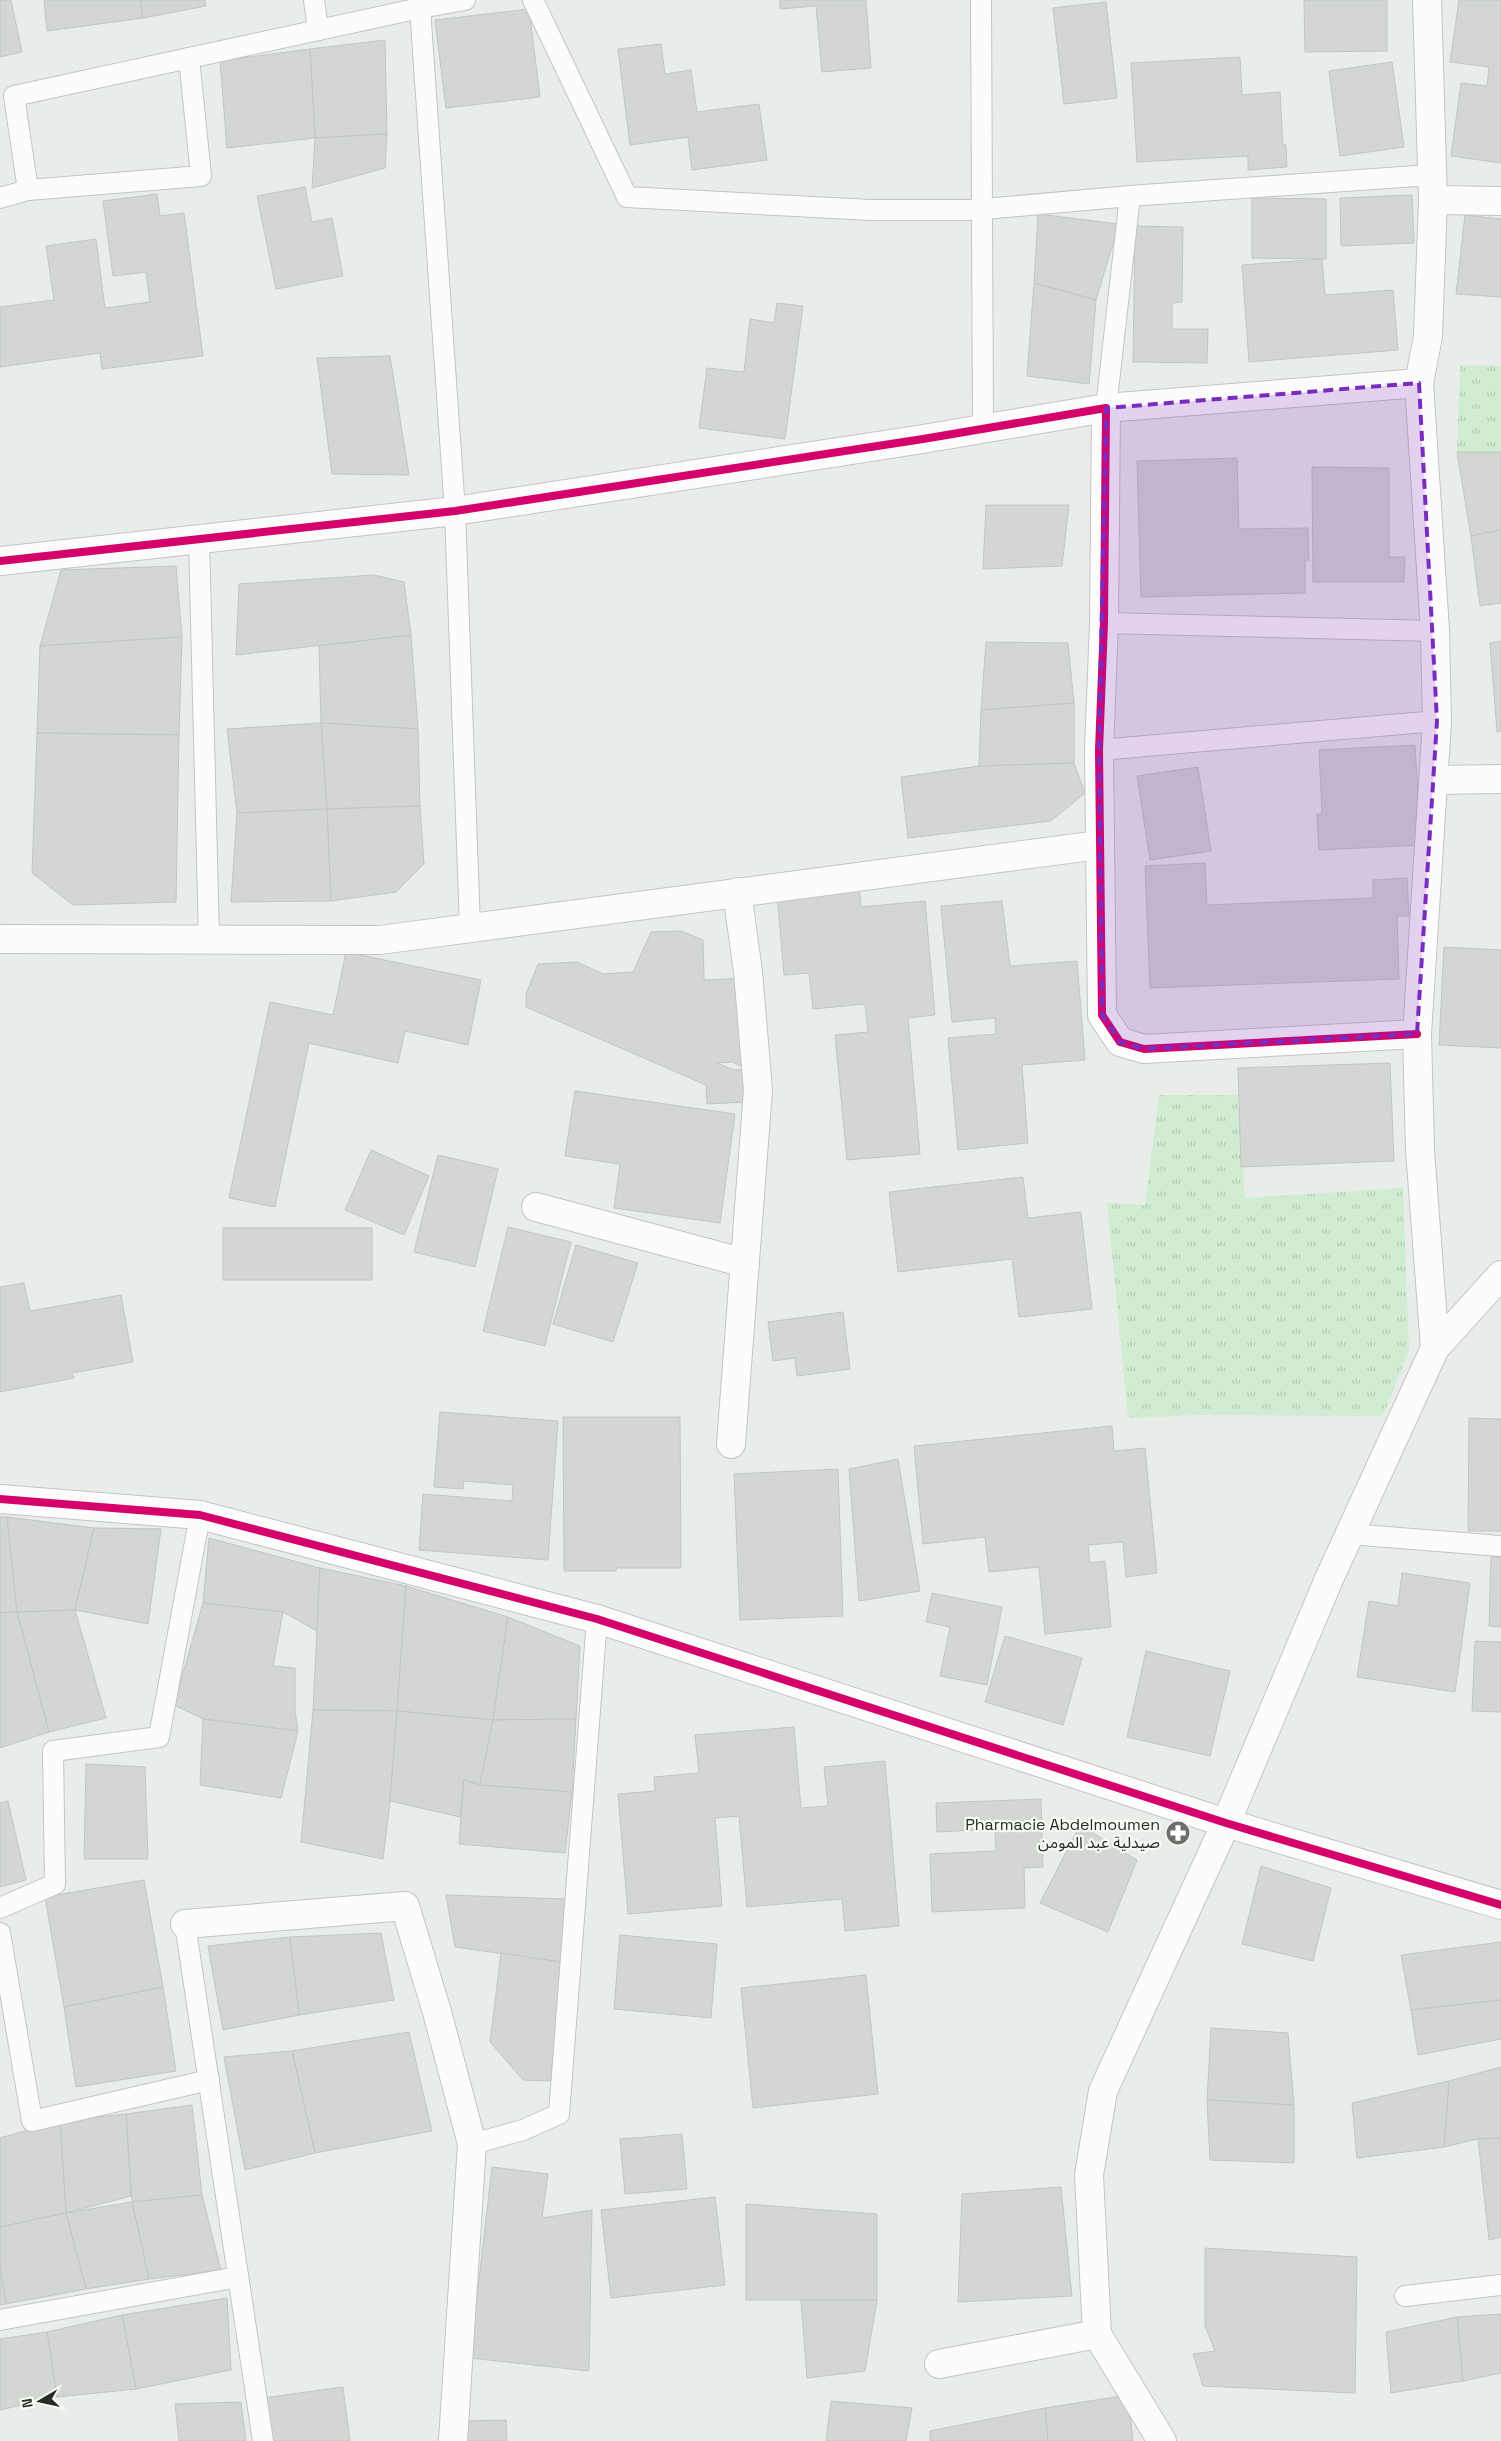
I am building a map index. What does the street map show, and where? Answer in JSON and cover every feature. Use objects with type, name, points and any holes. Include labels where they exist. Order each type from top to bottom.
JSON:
[{"type":"street","points":[[1427,0],[1432,188],[1428,336],[1419,383],[1435,631],[1437,721],[1417,1034],[1420,1150],[1435,1348]]},
{"type":"street","points":[[1432,188],[1501,201]]},
{"type":"street","points":[[0,561],[199,538],[455,512],[923,439],[1106,408],[1419,383]]},
{"type":"street","points":[[1106,408],[1099,845],[1102,1016],[1120,1042],[1144,1049],[1417,1034]]},
{"type":"street","points":[[1434,780],[1501,779]]},
{"type":"street","points":[[0,939],[380,940],[1099,845]]},
{"type":"street","points":[[731,1444],[758,1090],[748,972],[737,892]]},
{"type":"street","points":[[536,1208],[745,1263]]},
{"type":"street","points":[[1162,2441],[1097,2334],[1089,2174],[1103,2091],[1226,1823],[1349,1534],[1435,1348],[1501,1276]]},
{"type":"street","points":[[0,1499],[200,1515],[597,1619],[1226,1823],[1501,1905]]},
{"type":"street","points":[[186,1924],[405,1906],[437,2012],[472,2144],[453,2441]]},
{"type":"street","points":[[939,2364],[1097,2334]]},
{"type":"lane","points":[[314,0],[318,30]]},
{"type":"lane","points":[[28,190],[14,96],[420,8],[465,0]]},
{"type":"lane","points":[[533,0],[627,197],[870,210],[980,209],[1130,196],[1432,188]]},
{"type":"lane","points":[[981,0],[980,209],[983,428]]},
{"type":"lane","points":[[420,8],[455,512],[470,928]]},
{"type":"lane","points":[[0,198],[28,190],[201,176],[189,58]]},
{"type":"lane","points":[[1106,408],[1130,196]]},
{"type":"lane","points":[[199,538],[209,939]]},
{"type":"lane","points":[[1104,623],[1435,631]]},
{"type":"lane","points":[[1100,750],[1437,721]]},
{"type":"lane","points":[[0,1908],[55,1884],[53,1751],[159,1737],[200,1515]]},
{"type":"lane","points":[[1349,1534],[1501,1546]]},
{"type":"lane","points":[[472,2144],[523,2130],[559,2114],[597,1619]]},
{"type":"lane","points":[[186,1924],[263,2441]]},
{"type":"lane","points":[[0,1933],[32,2121],[209,2080]]},
{"type":"lane","points":[[0,2320],[238,2276]]},
{"type":"lane","points":[[1405,2296],[1501,2285]]},
{"type":"highlighted area","points":[[1419,383],[1437,721],[1417,1034],[1144,1049],[1120,1042],[1102,1015],[1099,750],[1106,408]]},
{"type":"green space","points":[[1460,365],[1501,366],[1501,452],[1457,452]]},
{"type":"green space","points":[[1159,1095],[1238,1095],[1245,1198],[1403,1188],[1409,1350],[1383,1416],[1198,1415],[1128,1418],[1107,1203],[1145,1205]]},
{"type":"building","points":[[0,0],[11,0],[22,52],[0,57]]},
{"type":"building","points":[[44,0],[140,0],[143,18],[47,31]]},
{"type":"building","points":[[140,0],[205,0],[206,6],[143,18]]},
{"type":"building","points":[[780,0],[866,0],[871,68],[822,72],[816,6],[780,9]]},
{"type":"building","points":[[1304,0],[1387,0],[1387,51],[1305,52]]},
{"type":"building","points":[[1459,0],[1501,0],[1501,163],[1451,156],[1461,83],[1487,86],[1489,67],[1450,62]]},
{"type":"building","points":[[1106,2],[1117,98],[1064,104],[1053,8]]},
{"type":"building","points":[[529,9],[540,97],[446,108],[435,20]]},
{"type":"building","points":[[385,40],[387,134],[315,138],[310,49]]},
{"type":"building","points":[[661,44],[665,74],[691,70],[697,112],[759,104],[767,160],[692,170],[688,137],[630,145],[618,49]]},
{"type":"building","points":[[310,49],[315,138],[227,148],[220,61]]},
{"type":"building","points":[[1240,57],[1242,95],[1280,92],[1283,145],[1286,145],[1287,167],[1248,170],[1248,156],[1137,162],[1131,63]]},
{"type":"building","points":[[1392,62],[1404,147],[1340,156],[1329,71]]},
{"type":"building","points":[[387,134],[385,168],[312,188],[315,138]]},
{"type":"building","points":[[305,187],[312,222],[332,218],[343,276],[276,289],[257,196]]},
{"type":"building","points":[[157,194],[160,216],[184,213],[203,356],[102,369],[100,353],[0,367],[0,307],[54,300],[46,246],[96,239],[105,308],[150,302],[146,272],[113,276],[103,201]]},
{"type":"building","points":[[1412,195],[1414,243],[1341,246],[1340,198]]},
{"type":"building","points":[[1252,198],[1326,199],[1326,259],[1252,258]]},
{"type":"building","points":[[1038,214],[1119,224],[1096,300],[1034,283]]},
{"type":"building","points":[[1465,215],[1501,219],[1501,297],[1456,294]]},
{"type":"building","points":[[1135,226],[1183,227],[1182,302],[1172,303],[1172,329],[1208,329],[1207,363],[1133,362]]},
{"type":"building","points":[[1322,259],[1325,295],[1393,290],[1398,350],[1249,362],[1242,265]]},
{"type":"building","points":[[1034,283],[1096,300],[1089,384],[1027,376]]},
{"type":"building","points":[[777,303],[803,306],[785,439],[699,428],[707,368],[744,372],[750,319],[774,323]]},
{"type":"building","points":[[390,356],[409,475],[332,474],[317,358]]},
{"type":"building","points":[[1457,452],[1501,452],[1501,530],[1471,536]]},
{"type":"building","points":[[1237,458],[1239,529],[1308,528],[1309,560],[1305,560],[1305,593],[1141,597],[1137,461]]},
{"type":"building","points":[[1312,467],[1389,468],[1389,557],[1405,557],[1404,582],[1313,582]]},
{"type":"building","points":[[986,505],[1069,505],[1062,566],[983,569]]},
{"type":"building","points":[[1501,530],[1501,603],[1480,606],[1471,536]]},
{"type":"building","points":[[176,566],[182,637],[40,646],[61,570]]},
{"type":"building","points":[[374,575],[404,582],[411,635],[236,655],[239,584]]},
{"type":"building","points":[[411,635],[418,729],[321,723],[319,646]]},
{"type":"building","points":[[182,637],[179,735],[37,733],[40,646]]},
{"type":"building","points":[[1501,641],[1501,731],[1497,732],[1490,643]]},
{"type":"building","points":[[986,642],[1068,643],[1074,703],[981,710]]},
{"type":"building","points":[[1074,703],[1074,763],[979,766],[981,710]]},
{"type":"building","points":[[321,723],[418,729],[420,806],[327,809]]},
{"type":"building","points":[[321,723],[327,809],[237,813],[227,729]]},
{"type":"building","points":[[37,733],[179,735],[176,902],[73,905],[32,873]]},
{"type":"building","points":[[1415,745],[1421,845],[1319,850],[1317,814],[1322,814],[1319,750]]},
{"type":"building","points":[[1074,763],[1085,793],[1051,821],[908,838],[901,777],[979,766]]},
{"type":"building","points":[[1198,767],[1211,851],[1150,860],[1137,776]]},
{"type":"building","points":[[420,806],[424,864],[396,892],[331,901],[327,809]]},
{"type":"building","points":[[327,809],[331,901],[231,902],[237,813]]},
{"type":"building","points":[[1205,863],[1207,905],[1373,898],[1373,880],[1407,878],[1409,916],[1397,916],[1399,979],[1150,988],[1145,866]]},
{"type":"building","points":[[859,886],[861,907],[925,901],[935,1015],[908,1018],[920,1154],[847,1160],[835,1035],[868,1032],[865,1004],[813,1009],[809,973],[784,975],[777,894]]},
{"type":"building","points":[[1002,901],[1010,966],[1077,961],[1085,1060],[1022,1065],[1028,1143],[958,1150],[948,1038],[996,1034],[995,1018],[952,1022],[941,906]]},
{"type":"building","points":[[681,931],[703,940],[704,980],[747,978],[744,1067],[732,1062],[717,1063],[734,1070],[743,1069],[745,1102],[707,1104],[706,1085],[526,1007],[526,994],[538,964],[577,962],[603,974],[633,972],[651,932]]},
{"type":"building","points":[[1444,947],[1501,950],[1501,1048],[1439,1045]]},
{"type":"building","points":[[346,952],[481,980],[468,1045],[405,1031],[398,1063],[309,1043],[275,1207],[229,1198],[270,1002],[333,1015]]},
{"type":"building","points":[[1390,1063],[1394,1161],[1241,1167],[1238,1068]]},
{"type":"building","points":[[575,1091],[735,1114],[720,1223],[614,1208],[620,1164],[565,1156]]},
{"type":"building","points":[[371,1150],[429,1176],[404,1235],[345,1210]]},
{"type":"building","points":[[438,1155],[498,1169],[475,1267],[414,1252]]},
{"type":"building","points":[[1023,1177],[1028,1218],[1081,1212],[1092,1309],[1019,1317],[1012,1259],[898,1272],[889,1192]]},
{"type":"building","points":[[508,1227],[571,1242],[545,1346],[483,1331]]},
{"type":"building","points":[[223,1228],[372,1228],[372,1280],[223,1280]]},
{"type":"building","points":[[576,1245],[638,1263],[613,1342],[553,1324]]},
{"type":"building","points":[[24,1283],[30,1311],[121,1295],[133,1362],[72,1373],[74,1378],[0,1392],[0,1287]]},
{"type":"building","points":[[843,1312],[850,1369],[797,1376],[795,1358],[773,1361],[768,1322]]},
{"type":"building","points":[[440,1412],[558,1421],[548,1560],[419,1550],[423,1494],[512,1501],[513,1485],[464,1481],[463,1489],[434,1487]]},
{"type":"building","points":[[563,1417],[680,1417],[681,1568],[617,1568],[616,1571],[564,1571]]},
{"type":"building","points":[[1469,1418],[1501,1419],[1501,1531],[1468,1531]]},
{"type":"building","points":[[1112,1426],[1114,1451],[1145,1448],[1157,1573],[1126,1577],[1123,1542],[1088,1545],[1090,1563],[1105,1561],[1111,1627],[1045,1634],[1039,1567],[989,1572],[985,1537],[923,1544],[914,1446]]},
{"type":"building","points":[[898,1459],[920,1591],[859,1601],[849,1469]]},
{"type":"building","points":[[838,1469],[843,1616],[740,1620],[734,1474]]},
{"type":"building","points":[[0,1517],[7,1517],[17,1612],[0,1613]]},
{"type":"building","points":[[7,1517],[94,1528],[75,1610],[17,1612]]},
{"type":"building","points":[[94,1528],[161,1529],[148,1624],[75,1610]]},
{"type":"building","points":[[209,1538],[320,1568],[317,1631],[283,1612],[203,1603]]},
{"type":"building","points":[[1491,1557],[1501,1557],[1501,1627],[1489,1626]]},
{"type":"building","points":[[320,1568],[406,1586],[397,1711],[313,1710]]},
{"type":"building","points":[[1402,1573],[1470,1583],[1455,1692],[1357,1677],[1369,1601],[1398,1606]]},
{"type":"building","points":[[406,1586],[508,1617],[493,1720],[397,1711]]},
{"type":"building","points":[[932,1593],[1002,1607],[987,1685],[940,1676],[950,1627],[926,1622]]},
{"type":"building","points":[[203,1603],[283,1612],[273,1666],[295,1668],[295,1711],[298,1731],[203,1719],[174,1705]]},
{"type":"building","points":[[75,1610],[106,1718],[49,1732],[17,1612]]},
{"type":"building","points":[[17,1612],[49,1732],[0,1748],[0,1613]]},
{"type":"building","points":[[508,1617],[580,1646],[576,1719],[493,1720]]},
{"type":"building","points":[[1005,1636],[1082,1658],[1063,1725],[985,1702]]},
{"type":"building","points":[[1475,1641],[1501,1642],[1501,1712],[1472,1711]]},
{"type":"building","points":[[1146,1651],[1230,1671],[1210,1756],[1127,1737]]},
{"type":"building","points":[[313,1710],[397,1711],[390,1801],[383,1859],[301,1842]]},
{"type":"building","points":[[397,1711],[493,1720],[480,1785],[464,1779],[460,1817],[390,1801]]},
{"type":"building","points":[[203,1719],[298,1731],[281,1798],[200,1785]]},
{"type":"building","points":[[576,1719],[572,1792],[480,1785],[493,1720]]},
{"type":"building","points":[[794,1727],[801,1808],[828,1806],[824,1767],[885,1761],[899,1926],[845,1931],[842,1899],[747,1907],[739,1816],[715,1818],[722,1906],[628,1914],[618,1794],[655,1791],[654,1777],[699,1773],[695,1735]]},
{"type":"building","points":[[86,1764],[145,1767],[148,1859],[84,1859]]},
{"type":"building","points":[[464,1779],[480,1785],[572,1792],[565,1853],[459,1844]]},
{"type":"building","points":[[1041,1799],[1043,1867],[1024,1868],[1025,1908],[932,1912],[930,1854],[996,1851],[995,1829],[937,1832],[936,1803]]},
{"type":"building","points":[[8,1801],[26,1880],[0,1887],[0,1803]]},
{"type":"building","points":[[1080,1825],[1137,1860],[1108,1932],[1040,1903]]},
{"type":"building","points":[[1261,1866],[1331,1888],[1313,1961],[1242,1944]]},
{"type":"building","points":[[144,1880],[163,1987],[64,2007],[45,1897]]},
{"type":"building","points":[[446,1895],[566,1899],[561,1962],[455,1947]]},
{"type":"building","points":[[381,1933],[394,2000],[299,2015],[290,1937]]},
{"type":"building","points":[[620,1935],[717,1944],[711,2018],[614,2009]]},
{"type":"building","points":[[290,1937],[299,2015],[223,2030],[208,1946]]},
{"type":"building","points":[[1501,1942],[1501,2000],[1411,2010],[1401,1955]]},
{"type":"building","points":[[501,1953],[561,1962],[551,2081],[523,2080],[490,2042]]},
{"type":"building","points":[[866,1975],[878,2094],[753,2108],[741,1988]]},
{"type":"building","points":[[163,1987],[176,2071],[76,2087],[64,2007]]},
{"type":"building","points":[[1501,2000],[1501,2039],[1418,2055],[1411,2010]]},
{"type":"building","points":[[1211,2028],[1288,2033],[1294,2105],[1207,2100]]},
{"type":"building","points":[[409,2032],[432,2131],[315,2153],[292,2051]]},
{"type":"building","points":[[292,2051],[315,2153],[245,2170],[224,2057]]},
{"type":"building","points":[[1501,2067],[1501,2138],[1478,2139],[1444,2147],[1449,2081]]},
{"type":"building","points":[[1449,2081],[1444,2147],[1357,2158],[1352,2103]]},
{"type":"building","points":[[1207,2100],[1294,2105],[1294,2163],[1210,2160]]},
{"type":"building","points":[[192,2105],[202,2195],[132,2202],[126,2114]]},
{"type":"building","points":[[126,2114],[131,2196],[66,2213],[60,2121]]},
{"type":"building","points":[[60,2121],[66,2213],[0,2227],[0,2138]]},
{"type":"building","points":[[682,2134],[687,2189],[625,2194],[620,2139]]},
{"type":"building","points":[[1501,2138],[1501,2237],[1489,2240],[1478,2139]]},
{"type":"building","points":[[492,2167],[548,2174],[542,2218],[592,2210],[589,2371],[470,2358]]},
{"type":"building","points":[[1061,2187],[1072,2296],[958,2302],[962,2194]]},
{"type":"building","points":[[202,2195],[221,2270],[149,2279],[132,2202]]},
{"type":"building","points":[[715,2197],[725,2285],[611,2298],[601,2210]]},
{"type":"building","points":[[132,2202],[149,2279],[86,2289],[66,2213]]},
{"type":"building","points":[[746,2204],[877,2214],[877,2300],[746,2300]]},
{"type":"building","points":[[66,2213],[86,2289],[6,2304],[0,2265],[0,2227]]},
{"type":"building","points":[[1205,2248],[1357,2257],[1355,2393],[1203,2386],[1193,2354],[1215,2351],[1205,2326]]},
{"type":"building","points":[[0,2265],[6,2304],[0,2305]]},
{"type":"building","points":[[227,2298],[231,2370],[136,2389],[122,2315]]},
{"type":"building","points":[[801,2300],[877,2300],[865,2371],[807,2378]]},
{"type":"building","points":[[1501,2314],[1501,2373],[1463,2381],[1457,2317]]},
{"type":"building","points":[[122,2315],[136,2389],[57,2397],[47,2332]]},
{"type":"building","points":[[1457,2317],[1463,2381],[1391,2393],[1386,2332]]},
{"type":"building","points":[[47,2332],[57,2397],[0,2410],[0,2339]]},
{"type":"building","points":[[343,2387],[350,2441],[269,2441],[263,2398]]},
{"type":"building","points":[[1128,2395],[1133,2441],[1048,2441],[1045,2408]]},
{"type":"building","points":[[831,2401],[912,2408],[906,2441],[826,2441]]},
{"type":"building","points":[[241,2402],[246,2441],[179,2441],[175,2404]]},
{"type":"building","points":[[1045,2408],[1048,2441],[930,2441],[930,2431]]},
{"type":"building","points":[[506,2420],[507,2441],[463,2441],[462,2421]]},
{"type":"cycle path","points":[[0,561],[455,511],[923,439],[1106,408],[1104,623],[1099,750],[1102,1015],[1120,1042],[1144,1049],[1417,1034]]},
{"type":"cycle path","points":[[0,1499],[200,1515],[597,1619],[1226,1823],[1501,1905]]},
{"type":"place","name":"Pharmacie Abdelmoumen صيدلية عبد المومن","points":[[1178,1833]]}]
